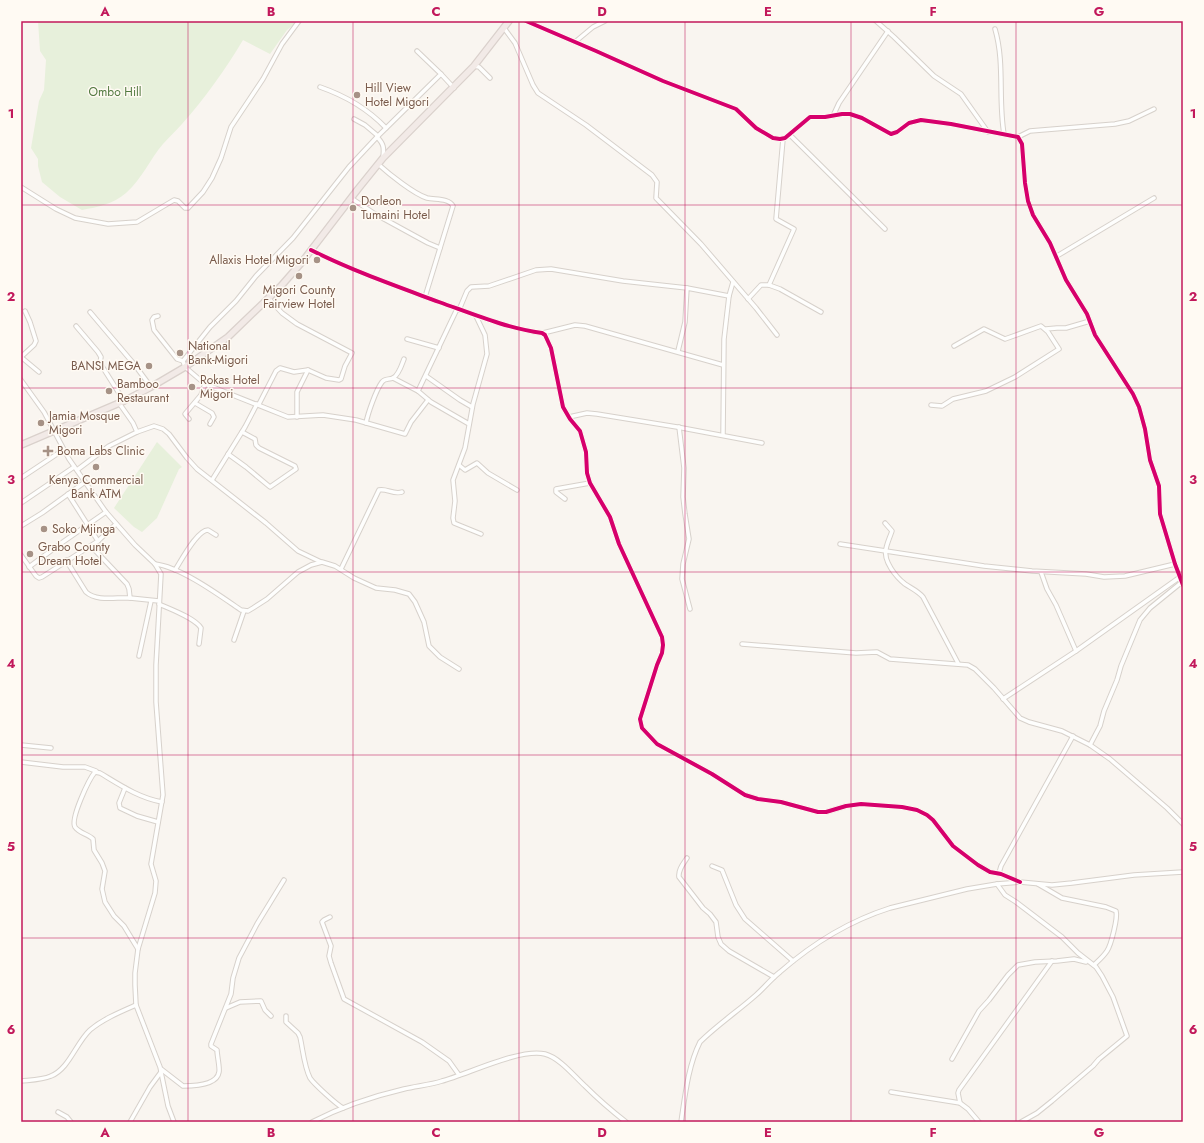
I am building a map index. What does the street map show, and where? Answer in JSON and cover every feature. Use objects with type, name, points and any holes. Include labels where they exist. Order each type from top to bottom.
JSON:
[{"type":"highway","points":[[21,445],[121,402],[151,387],[184,364],[228,337],[269,299],[290,276],[383,158],[454,88],[474,66],[509,21]]},
{"type":"street","points":[[21,187],[56,209],[75,218],[108,224],[137,222],[174,200],[178,201],[185,208],[188,208],[203,192],[212,178],[221,158],[231,127],[263,79],[282,44],[299,21]]},
{"type":"street","points":[[526,21],[663,81],[736,109],[762,132],[773,138],[783,139],[790,135],[810,117],[842,114],[856,116],[891,134],[897,132],[910,123],[921,120],[951,124],[1018,138],[1022,144],[1025,183],[1029,206],[1057,256],[1066,280],[1083,306],[1095,335],[1133,394],[1139,407],[1146,429],[1150,460],[1159,486],[1160,514],[1182,584],[1150,608],[1140,620],[1104,711],[1100,726],[1090,744]]},
{"type":"street","points":[[575,42],[605,21]]},
{"type":"street","points":[[876,21],[929,72],[964,98],[988,132]]},
{"type":"street","points":[[504,28],[515,43],[533,85],[538,92],[605,138],[652,175],[657,182],[656,198],[689,232],[748,299],[777,335]]},
{"type":"street","points":[[995,29],[1001,59],[1001,97],[1004,134]]},
{"type":"street","points":[[833,116],[839,103],[888,31]]},
{"type":"street","points":[[417,51],[454,88]]},
{"type":"street","points":[[474,66],[479,67],[490,78]]},
{"type":"street","points":[[184,364],[210,327],[236,301],[259,272],[293,238],[349,167],[377,136],[441,74]]},
{"type":"street","points":[[320,87],[342,95],[357,104],[386,128]]},
{"type":"street","points":[[1018,138],[1030,131],[1122,123],[1154,109]]},
{"type":"street","points":[[354,119],[365,125],[377,136],[384,146],[383,158]]},
{"type":"street","points":[[790,135],[884,229]]},
{"type":"street","points":[[770,285],[794,229],[776,219],[783,139]]},
{"type":"street","points":[[378,164],[396,179],[424,197],[452,203],[453,208],[425,297]]},
{"type":"street","points":[[352,198],[375,214],[440,248]]},
{"type":"street","points":[[1057,256],[1154,198]]},
{"type":"street","points":[[311,250],[382,282],[516,329],[543,333],[568,326],[581,325],[678,351],[723,365]]},
{"type":"street","points":[[418,390],[458,309],[471,287],[489,286],[540,269],[556,269],[623,282],[687,288],[729,296]]},
{"type":"street","points":[[724,435],[724,339],[729,296],[733,282]]},
{"type":"street","points":[[748,299],[761,285],[770,285],[821,312]]},
{"type":"street","points":[[678,351],[685,322],[687,288]]},
{"type":"street","points":[[212,480],[242,432],[278,369],[282,368],[294,372],[308,370],[326,378],[339,380],[341,379],[345,366],[352,353],[297,324],[282,313],[269,299]]},
{"type":"street","points":[[25,311],[36,341],[34,345],[21,357],[39,372]]},
{"type":"street","points":[[90,312],[134,364],[151,387]]},
{"type":"street","points":[[158,316],[154,317],[152,320],[154,330],[176,359],[184,364],[205,384],[288,417],[322,415],[366,423],[406,433],[412,420],[420,412],[428,400]]},
{"type":"street","points":[[476,316],[485,335],[488,351],[472,407],[465,448],[453,480],[455,524],[480,534]]},
{"type":"street","points":[[1046,329],[1066,328],[1090,322]]},
{"type":"street","points":[[76,326],[101,357],[100,363],[137,432]]},
{"type":"street","points":[[931,405],[942,406],[954,399],[986,391],[1015,378],[1057,351],[1058,347],[1046,329],[1041,326],[1005,339],[984,329],[954,346]]},
{"type":"street","points":[[543,333],[551,348],[558,374],[562,403],[569,417],[580,431],[586,452],[587,473],[590,483],[613,525],[619,544],[663,640],[662,653],[640,716],[641,726],[652,739],[657,744],[712,774],[745,795],[758,799],[781,802],[818,812],[826,812],[846,806],[861,804],[902,807],[917,810],[933,820],[950,842],[986,870],[999,873],[1020,882]]},
{"type":"street","points":[[406,339],[438,348]]},
{"type":"street","points":[[366,423],[370,408],[381,383],[385,380],[393,378],[397,374],[404,359]]},
{"type":"street","points":[[297,417],[297,392],[308,370]]},
{"type":"street","points":[[426,376],[472,407]]},
{"type":"street","points":[[393,378],[418,390],[428,400],[469,424]]},
{"type":"street","points":[[21,380],[44,412],[63,450],[106,512],[156,564],[162,578],[157,629],[156,690],[163,786],[162,802],[151,864],[156,881],[156,893],[138,949],[135,973],[136,1005],[161,1071],[168,1106],[174,1122]]},
{"type":"street","points":[[189,419],[185,414],[204,390],[205,384]]},
{"type":"street","points":[[195,402],[212,413],[214,417],[210,424]]},
{"type":"street","points":[[569,417],[591,413],[679,427],[762,443]]},
{"type":"street","points":[[21,503],[76,469],[109,446],[137,432],[154,426],[163,429],[169,434],[193,465],[279,533],[298,551],[376,588],[401,591],[409,594],[415,602],[424,622],[429,646],[440,657],[459,669]]},
{"type":"street","points":[[679,427],[684,468],[683,497],[689,540],[683,564],[682,579],[690,609]]},
{"type":"street","points":[[228,454],[270,487],[296,469],[293,464],[259,448],[256,445],[255,439],[242,432]]},
{"type":"street","points":[[21,478],[63,450]]},
{"type":"street","points":[[459,465],[465,470],[477,463],[488,473],[517,490]]},
{"type":"street","points":[[21,520],[23,525],[85,482]]},
{"type":"street","points":[[565,499],[556,492],[556,489],[590,483]]},
{"type":"street","points":[[340,570],[378,491],[380,489],[397,493],[402,492]]},
{"type":"street","points":[[68,494],[98,541]]},
{"type":"street","points":[[29,567],[106,512]]},
{"type":"street","points":[[885,523],[892,532],[885,551],[888,562],[898,578],[919,593],[925,600],[958,663]]},
{"type":"street","points":[[21,556],[36,576],[40,578],[66,560],[91,546],[116,524]]},
{"type":"street","points":[[175,570],[202,531],[208,530],[216,535]]},
{"type":"street","points":[[840,544],[984,566],[1041,572],[1119,577],[1175,564]]},
{"type":"street","points":[[91,546],[127,584],[130,598]]},
{"type":"street","points":[[66,560],[88,594],[96,597],[130,598],[159,602],[200,626],[199,644]]},
{"type":"street","points":[[156,564],[175,570],[244,611],[248,611],[257,606],[298,572],[322,562]]},
{"type":"street","points":[[1041,572],[1047,589],[1056,605],[1076,652]]},
{"type":"street","points":[[1003,699],[1076,652],[1180,577]]},
{"type":"street","points":[[139,656],[151,601]]},
{"type":"street","points":[[234,640],[244,611]]},
{"type":"street","points":[[742,644],[856,653],[877,652],[890,659],[958,663],[968,665],[975,669],[1024,721],[1053,728],[1090,744],[1110,759],[1183,824]]},
{"type":"street","points":[[999,873],[1001,866],[1073,736]]},
{"type":"street","points":[[21,745],[51,748]]},
{"type":"street","points":[[21,762],[85,768],[97,772],[145,798],[162,802]]},
{"type":"street","points":[[97,772],[93,774],[80,801],[74,820],[74,825],[94,842],[94,850],[102,864],[104,871],[102,889],[105,902],[114,916],[124,926],[138,949]]},
{"type":"street","points":[[125,788],[119,803],[120,808],[137,816],[158,822]]},
{"type":"street","points":[[687,858],[680,869],[679,877],[716,922],[718,937],[721,944],[729,951],[774,977]]},
{"type":"street","points":[[712,866],[722,870],[736,905],[745,919],[793,960]]},
{"type":"street","points":[[680,1122],[694,1058],[700,1042],[756,996],[774,977],[806,950],[878,912],[934,897],[997,884],[1020,882],[1038,884],[1072,883],[1134,874],[1183,872]]},
{"type":"street","points":[[161,1071],[182,1086],[200,1085],[217,1078],[219,1072],[217,1050],[210,1044],[231,994],[232,978],[240,957],[257,924],[284,880]]},
{"type":"street","points":[[997,884],[1005,895],[1062,937],[1092,964],[1102,976],[1113,997],[1127,1036],[1052,1101],[1037,1113],[1021,1122]]},
{"type":"street","points":[[1038,884],[1062,898],[1106,907],[1116,911],[1116,918],[1109,947],[1092,964]]},
{"type":"street","points":[[330,917],[322,922],[331,946],[331,963],[344,999],[422,1042],[449,1061],[460,1075]]},
{"type":"street","points":[[952,1059],[979,1011],[1018,965],[1078,959],[1092,964]]},
{"type":"street","points":[[960,1103],[958,1093],[959,1090],[1052,961]]},
{"type":"street","points":[[226,1008],[240,1002],[260,1001],[262,1002],[266,1012],[271,1016]]},
{"type":"street","points":[[21,1081],[47,1077],[60,1071],[77,1045],[91,1029],[110,1017],[136,1005]]},
{"type":"street","points":[[286,1016],[286,1022],[299,1035],[311,1079],[333,1102],[343,1108]]},
{"type":"street","points":[[312,1122],[343,1108],[397,1091],[438,1083],[517,1057],[544,1054],[562,1065],[626,1122]]},
{"type":"street","points":[[130,1122],[161,1071]]},
{"type":"street","points":[[891,1092],[960,1103],[968,1109],[979,1122]]},
{"type":"street","points":[[58,1112],[67,1116],[71,1122]]},
{"type":"green space","name":"Ombo Hill","points":[[38,21],[298,21],[287,30],[270,54],[243,40],[207,94],[163,144],[132,187],[121,197],[111,202],[82,210],[60,197],[42,182],[38,159],[31,148],[39,101],[44,90],[46,60],[40,51]]},
{"type":"green space","points":[[157,442],[182,467],[179,469],[157,518],[142,532],[134,527],[114,508]]},
{"type":"cycle path","points":[[526,21],[663,81],[736,109],[756,128],[773,138],[785,138],[810,117],[825,117],[842,114],[850,114],[862,118],[891,134],[897,132],[909,123],[921,120],[951,124],[1018,137],[1022,144],[1025,183],[1028,201],[1033,215],[1050,243],[1066,280],[1087,314],[1095,335],[1133,394],[1139,407],[1145,429],[1150,460],[1159,486],[1160,514],[1183,585]]},
{"type":"cycle path","points":[[311,250],[391,284],[477,316],[545,335],[551,348],[563,407],[570,419],[580,431],[586,452],[587,473],[590,483],[610,517],[619,544],[662,637],[662,653],[640,719],[642,728],[657,744],[712,774],[745,795],[758,799],[781,802],[818,812],[826,812],[846,806],[861,804],[902,807],[917,810],[933,820],[953,846],[978,865],[990,872],[1001,874],[1020,882]]},
{"type":"place","name":"Hill View Hotel Migori","points":[[357,95]]},
{"type":"place","name":"Dorleon Tumaini Hotel","points":[[353,208]]},
{"type":"place","name":"Allaxis Hotel Migori","points":[[317,260]]},
{"type":"place","name":"Migori County Fairview Hotel","points":[[299,276]]},
{"type":"place","name":"National Bank-Migori","points":[[180,353]]},
{"type":"place","name":"BANSI MEGA","points":[[149,366]]},
{"type":"place","name":"Rokas Hotel Migori","points":[[192,387]]},
{"type":"place","name":"Bamboo Restaurant","points":[[109,391]]},
{"type":"place","name":"Jamia Mosque Migori","points":[[41,423]]},
{"type":"place","name":"Boma Labs Clinic","points":[[48,451]]},
{"type":"place","name":"Kenya Commercial Bank ATM","points":[[96,467]]},
{"type":"place","name":"Soko Mjinga","points":[[44,529]]},
{"type":"place","name":"Grabo County Dream Hotel","points":[[30,554]]}]
